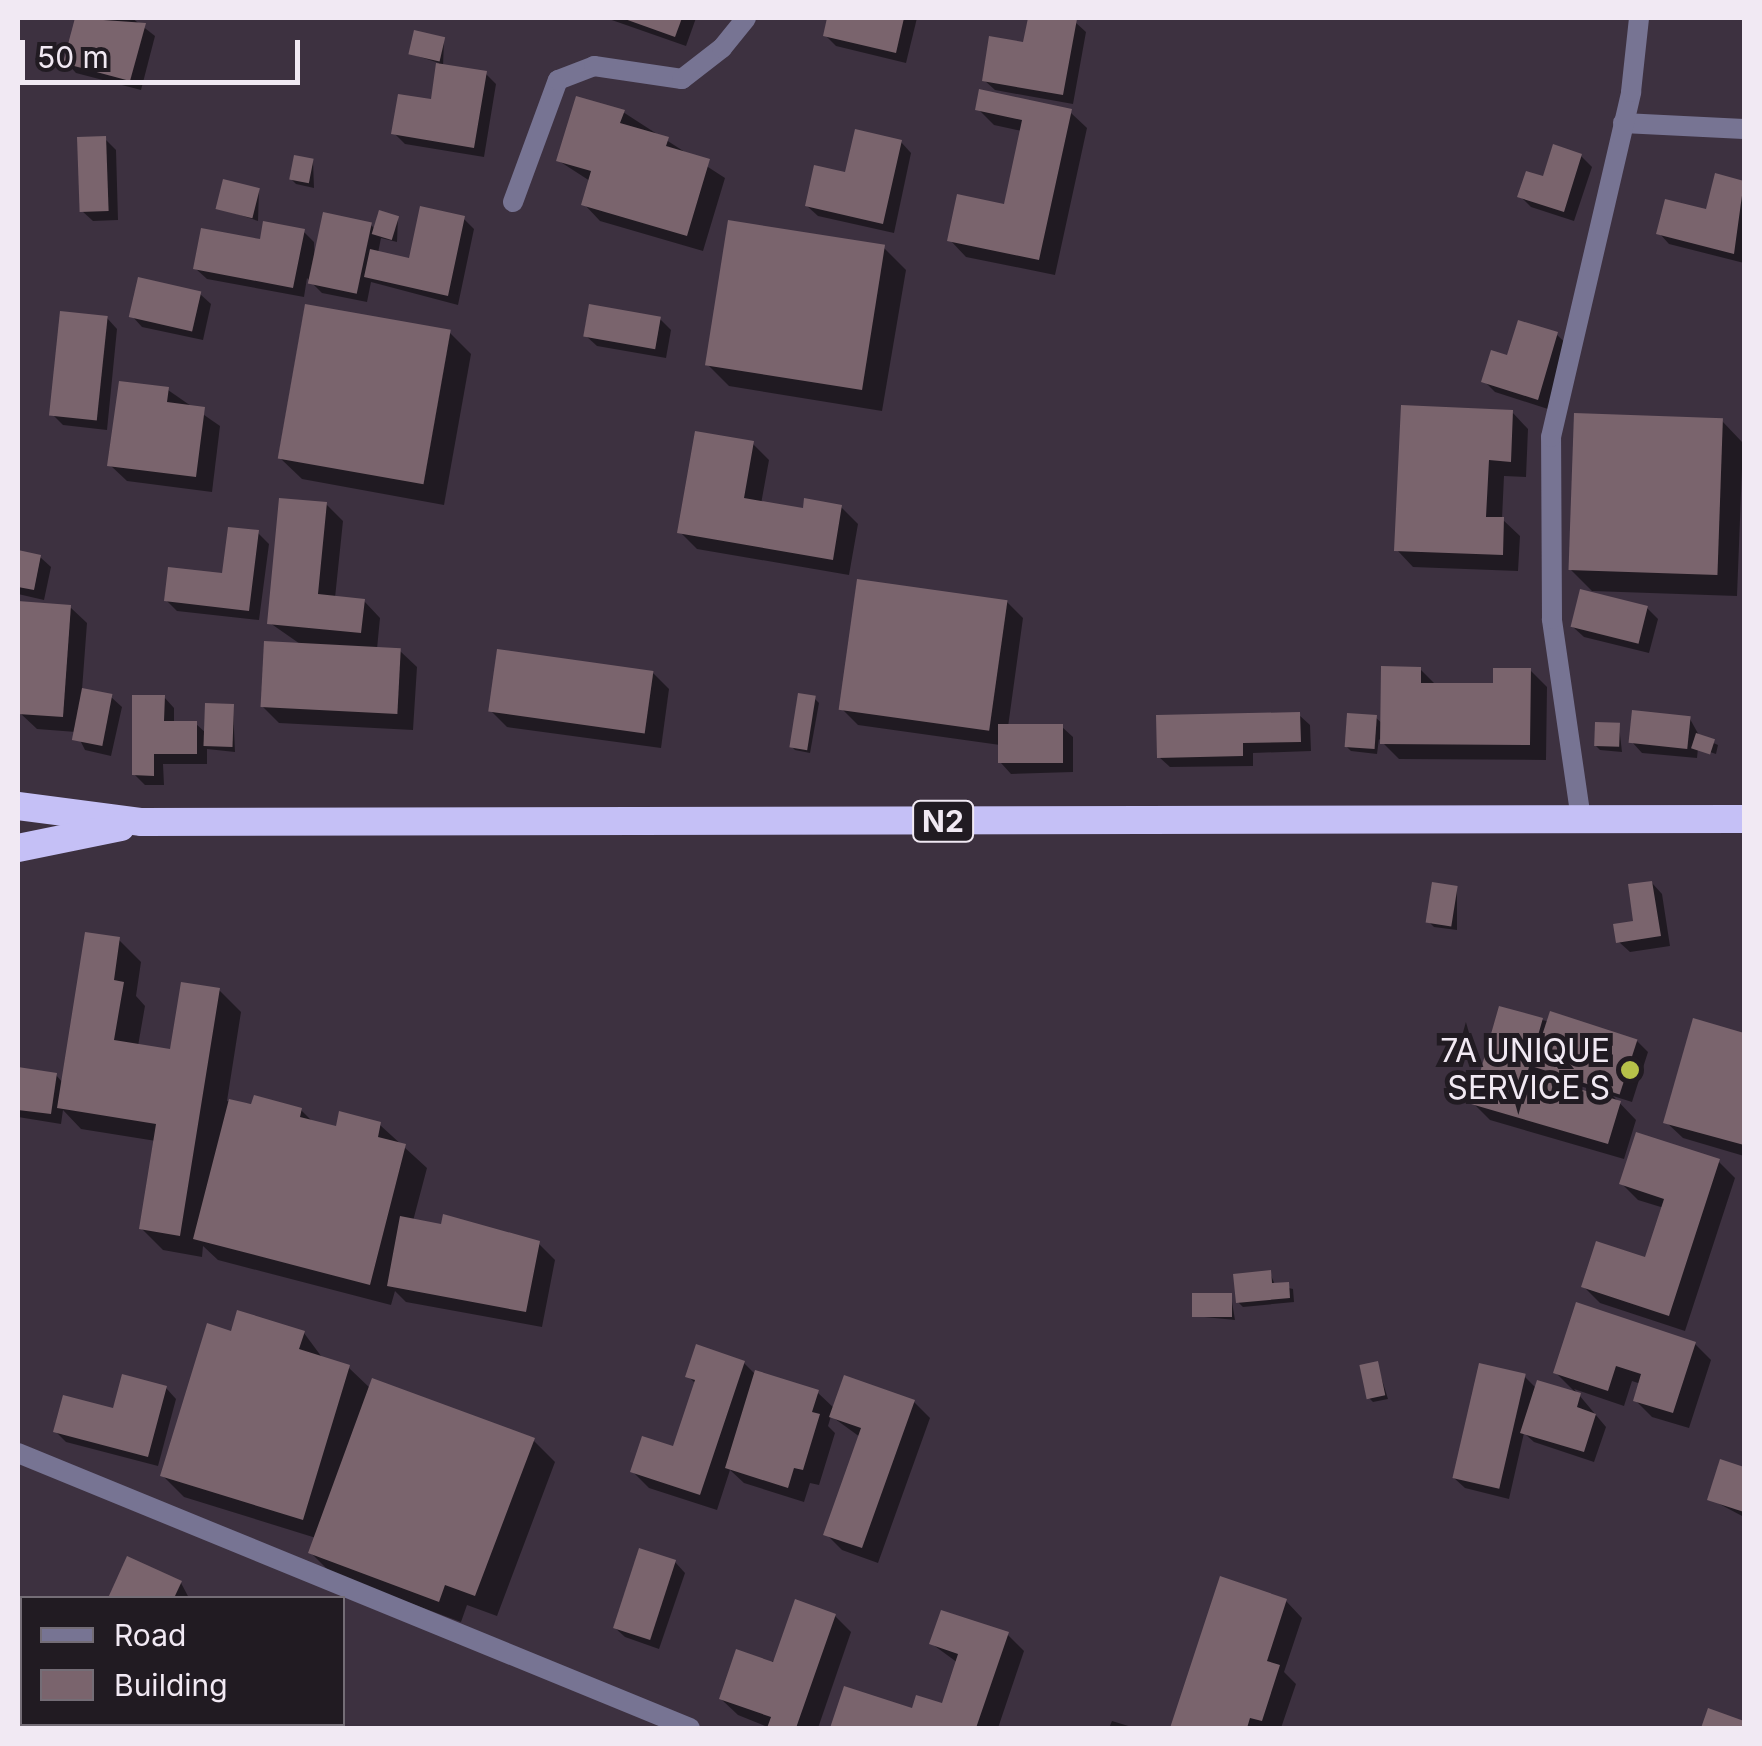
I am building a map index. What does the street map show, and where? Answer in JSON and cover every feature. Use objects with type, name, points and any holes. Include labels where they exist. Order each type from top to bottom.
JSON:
[{"type":"highway","name":"N2","points":[[18,806],[142,822],[1744,819]]},
{"type":"highway","name":"N2","points":[[18,848],[142,822]]},
{"type":"street","points":[[513,202],[558,80],[594,66],[682,79],[722,48],[746,18]]},
{"type":"street","points":[[1582,819],[1552,619],[1550,437],[1623,123],[1639,18]]},
{"type":"street","points":[[1623,123],[1744,129]]},
{"type":"street","points":[[18,1453],[690,1728]]},
{"type":"building","points":[[75,18],[146,23],[130,81],[63,63]]},
{"type":"building","points":[[622,18],[682,18],[675,37]]},
{"type":"building","points":[[827,18],[904,18],[896,53],[823,36]]},
{"type":"building","points":[[1028,18],[1077,19],[1063,95],[982,81],[989,36],[1023,42]]},
{"type":"building","points":[[414,30],[445,37],[440,62],[408,54]]},
{"type":"building","points":[[436,63],[487,71],[474,148],[391,134],[398,94],[431,99]]},
{"type":"building","points":[[979,89],[1072,109],[1039,260],[947,241],[957,194],[1004,204],[1022,120],[975,110]]},
{"type":"building","points":[[576,96],[625,110],[620,123],[669,137],[666,146],[710,159],[687,236],[581,205],[591,171],[556,161]]},
{"type":"building","points":[[855,129],[902,140],[883,224],[805,206],[814,165],[845,172]]},
{"type":"building","points":[[106,136],[109,211],[80,212],[77,137]]},
{"type":"building","points":[[1553,144],[1582,154],[1564,212],[1517,197],[1526,171],[1543,176]]},
{"type":"building","points":[[294,155],[314,159],[309,183],[289,180]]},
{"type":"building","points":[[1715,173],[1744,181],[1734,254],[1656,234],[1665,199],[1706,209]]},
{"type":"building","points":[[223,179],[260,188],[252,218],[216,209]]},
{"type":"building","points":[[420,206],[465,216],[448,296],[364,277],[370,249],[409,258]]},
{"type":"building","points":[[379,210],[399,216],[392,240],[372,234]]},
{"type":"building","points":[[323,212],[372,222],[357,294],[308,283]]},
{"type":"building","points":[[728,220],[885,245],[862,390],[705,365]]},
{"type":"building","points":[[263,221],[305,229],[293,288],[193,269],[201,228],[260,239]]},
{"type":"building","points":[[138,277],[201,292],[192,332],[129,317]]},
{"type":"building","points":[[305,304],[451,330],[423,484],[278,459]]},
{"type":"building","points":[[589,304],[661,317],[655,349],[583,336]]},
{"type":"building","points":[[60,311],[108,316],[97,420],[49,415]]},
{"type":"building","points":[[1518,320],[1558,332],[1538,400],[1481,382],[1491,350],[1507,355]]},
{"type":"building","points":[[119,381],[169,387],[167,402],[205,407],[196,477],[107,466]]},
{"type":"building","points":[[1401,405],[1513,410],[1511,462],[1489,460],[1486,517],[1504,517],[1503,555],[1394,551]]},
{"type":"building","points":[[1574,413],[1723,418],[1717,575],[1569,570]]},
{"type":"building","points":[[695,431],[754,441],[744,498],[803,508],[804,498],[842,505],[833,560],[677,533]]},
{"type":"building","points":[[279,498],[327,502],[318,594],[365,599],[361,633],[267,624]]},
{"type":"building","points":[[228,527],[259,530],[249,611],[164,601],[168,567],[222,573]]},
{"type":"building","points":[[18,550],[41,555],[34,590],[18,587]]},
{"type":"building","points":[[857,579],[1008,600],[989,731],[839,710]]},
{"type":"building","points":[[1580,589],[1648,606],[1638,644],[1571,627]]},
{"type":"building","points":[[18,601],[71,605],[63,717],[18,714]]},
{"type":"building","points":[[264,641],[401,648],[397,714],[261,707]]},
{"type":"building","points":[[497,649],[653,671],[645,733],[488,711]]},
{"type":"building","points":[[1381,666],[1421,667],[1421,683],[1493,683],[1493,668],[1531,668],[1530,745],[1380,744]]},
{"type":"building","points":[[82,688],[112,694],[102,746],[72,740]]},
{"type":"building","points":[[798,693],[816,696],[807,750],[789,747]]},
{"type":"building","points":[[132,695],[165,695],[164,721],[197,721],[197,754],[154,754],[154,776],[132,775]]},
{"type":"building","points":[[205,703],[234,704],[232,747],[203,746]]},
{"type":"building","points":[[1632,710],[1691,716],[1687,749],[1629,743]]},
{"type":"building","points":[[1300,712],[1301,742],[1243,743],[1243,756],[1157,758],[1156,715]]},
{"type":"building","points":[[1347,713],[1377,715],[1375,749],[1345,747]]},
{"type":"building","points":[[1595,722],[1620,723],[1619,747],[1594,746]]},
{"type":"building","points":[[998,724],[1063,724],[1063,763],[998,763]]},
{"type":"building","points":[[1696,733],[1715,739],[1710,754],[1691,748]]},
{"type":"building","points":[[1652,881],[1661,936],[1616,943],[1613,924],[1633,921],[1628,884]]},
{"type":"building","points":[[1432,882],[1458,886],[1451,927],[1426,922]]},
{"type":"building","points":[[85,932],[120,937],[114,980],[124,982],[114,1040],[170,1049],[181,982],[220,988],[180,1236],[139,1229],[156,1124],[57,1108]]},
{"type":"building","points":[[1499,1006],[1543,1018],[1527,1074],[1621,1101],[1608,1144],[1471,1104]]},
{"type":"building","points":[[1550,1011],[1637,1039],[1620,1095],[1532,1066]]},
{"type":"building","points":[[1693,1018],[1744,1033],[1744,1145],[1663,1123]]},
{"type":"building","points":[[18,1067],[57,1073],[51,1114],[18,1110]]},
{"type":"building","points":[[254,1095],[302,1108],[300,1117],[336,1126],[339,1111],[381,1122],[378,1137],[406,1144],[370,1285],[193,1239],[229,1099],[251,1104]]},
{"type":"building","points":[[1636,1132],[1720,1159],[1669,1316],[1581,1287],[1596,1241],[1645,1257],[1664,1199],[1619,1184]]},
{"type":"building","points":[[443,1214],[540,1241],[526,1312],[387,1286],[400,1216],[441,1224]]},
{"type":"building","points":[[1271,1270],[1272,1283],[1289,1282],[1290,1298],[1236,1303],[1233,1274]]},
{"type":"building","points":[[1192,1293],[1232,1293],[1232,1317],[1192,1317]]},
{"type":"building","points":[[1576,1302],[1696,1342],[1673,1413],[1633,1401],[1641,1374],[1616,1366],[1608,1391],[1553,1373]]},
{"type":"building","points":[[237,1310],[305,1331],[299,1349],[350,1365],[303,1520],[160,1476],[207,1323],[231,1331]]},
{"type":"building","points":[[696,1344],[745,1361],[700,1495],[630,1472],[642,1436],[673,1446],[695,1380],[685,1377]]},
{"type":"building","points":[[1378,1361],[1385,1395],[1367,1399],[1359,1365]]},
{"type":"building","points":[[1479,1363],[1526,1374],[1499,1489],[1452,1478]]},
{"type":"building","points":[[755,1370],[819,1390],[812,1412],[820,1414],[803,1470],[794,1468],[788,1488],[725,1468]]},
{"type":"building","points":[[122,1374],[167,1386],[148,1457],[53,1432],[63,1395],[113,1408]]},
{"type":"building","points":[[844,1375],[915,1400],[862,1548],[823,1535],[861,1428],[829,1417]]},
{"type":"building","points":[[372,1378],[535,1438],[475,1596],[445,1585],[439,1602],[308,1553]]},
{"type":"building","points":[[1537,1380],[1581,1393],[1577,1407],[1596,1414],[1584,1452],[1520,1433]]},
{"type":"building","points":[[1720,1459],[1744,1467],[1744,1512],[1707,1500]]},
{"type":"building","points":[[639,1548],[676,1560],[650,1640],[613,1628]]},
{"type":"building","points":[[127,1556],[182,1581],[175,1596],[109,1596]]},
{"type":"building","points":[[1220,1576],[1287,1599],[1267,1661],[1280,1665],[1262,1721],[1250,1718],[1247,1728],[1170,1728]]},
{"type":"building","points":[[795,1599],[836,1614],[796,1728],[767,1728],[771,1717],[719,1699],[736,1649],[773,1662]]},
{"type":"building","points":[[941,1610],[1009,1632],[976,1728],[830,1728],[844,1686],[912,1708],[916,1695],[942,1703],[958,1654],[929,1644]]},
{"type":"building","points":[[18,1688],[20,1726],[82,1726],[81,1728],[18,1728]]},
{"type":"building","points":[[1708,1708],[1744,1721],[1743,1728],[1701,1728]]},
{"type":"building","points":[[158,1726],[165,1728],[89,1728]]},
{"type":"place","name":"7A UNIQUE SERVICE S","points":[[1630,1070]]}]
